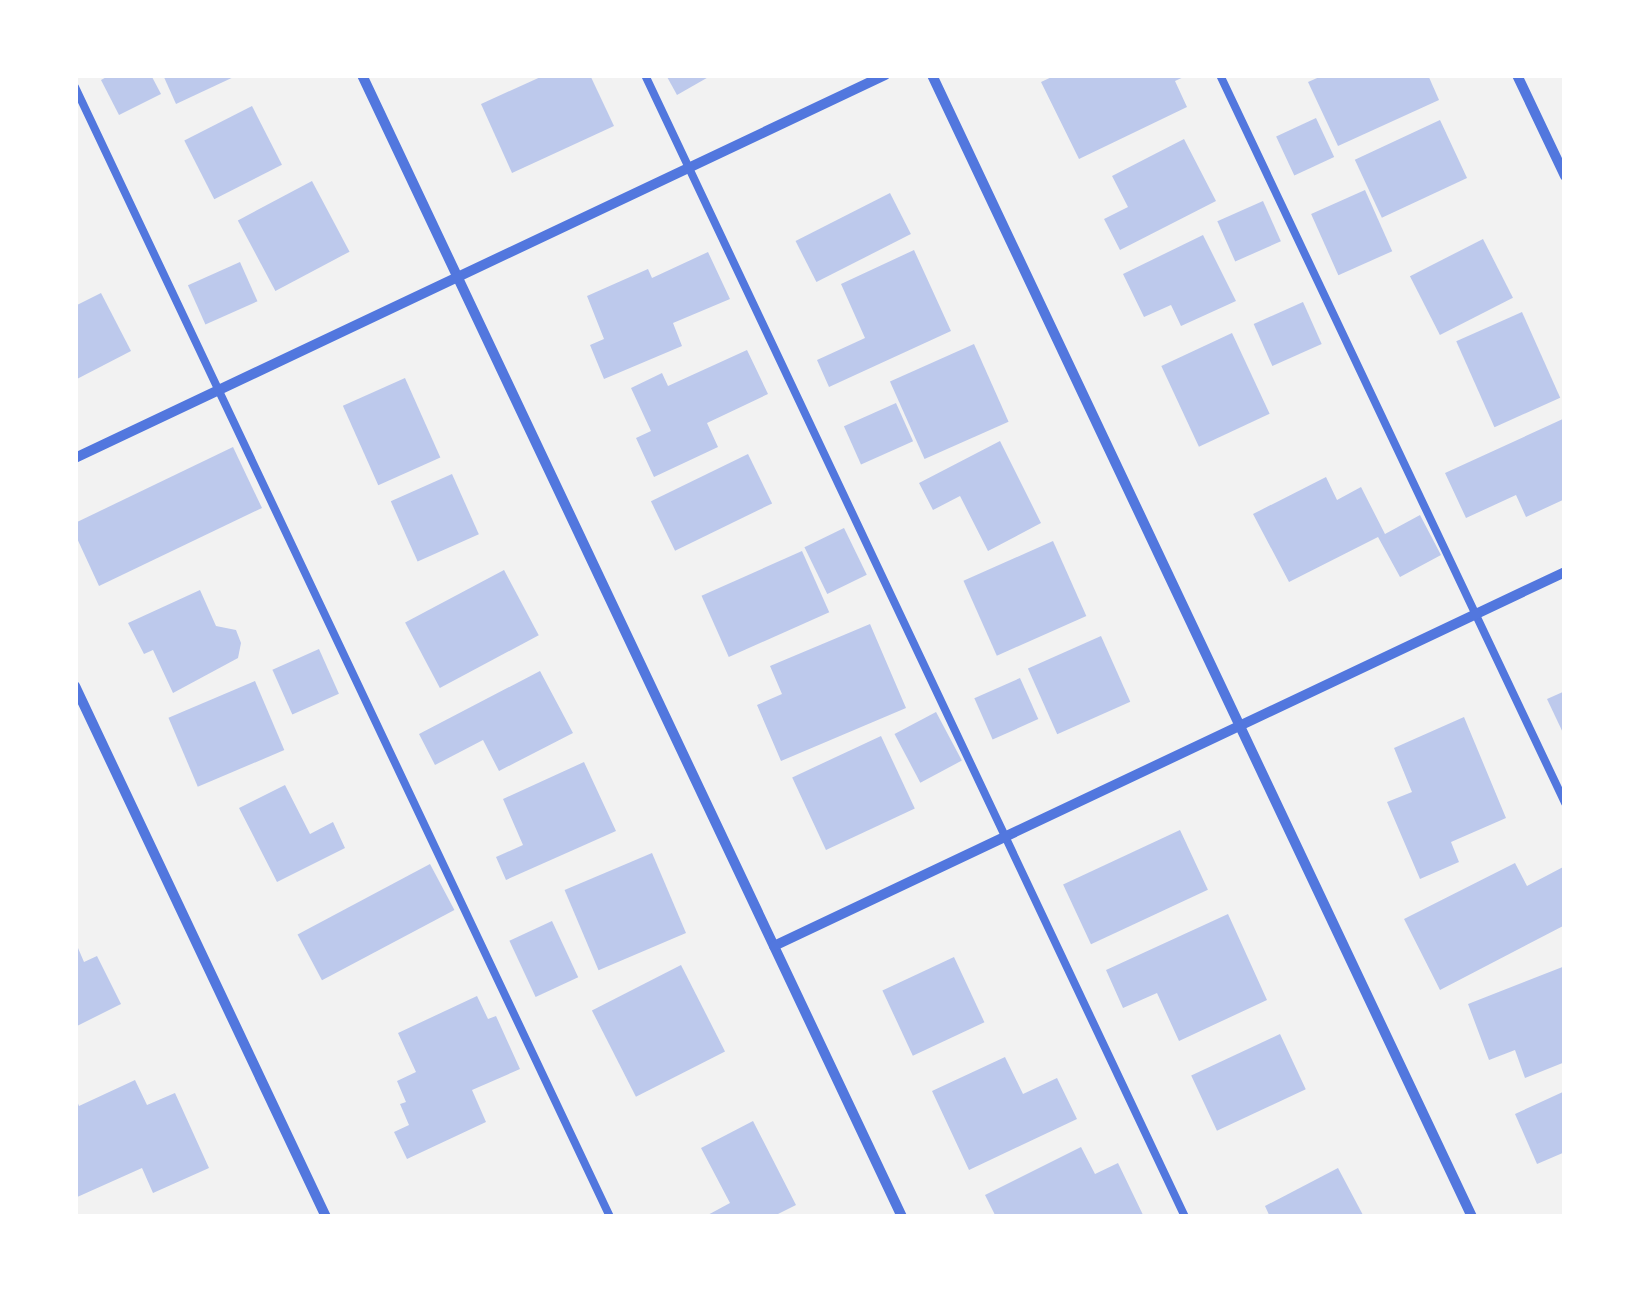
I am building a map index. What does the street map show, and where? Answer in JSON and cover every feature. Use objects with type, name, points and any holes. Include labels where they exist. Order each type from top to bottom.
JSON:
[{"type":"street","points":[[362,75],[902,1217]]},
{"type":"street","points":[[75,458],[885,75]]},
{"type":"street","points":[[932,75],[1472,1217]]},
{"type":"street","points":[[1518,75],[1565,176]]},
{"type":"street","points":[[774,946],[1565,572]]},
{"type":"street","points":[[75,686],[326,1217]]},
{"type":"lane","points":[[644,75],[1185,1217]]},
{"type":"lane","points":[[1220,75],[1565,803]]},
{"type":"lane","points":[[75,87],[610,1217]]},
{"type":"building","points":[[110,75],[151,75],[161,94],[119,115],[101,80]]},
{"type":"building","points":[[163,75],[238,75],[176,104]]},
{"type":"building","points":[[545,75],[590,75],[614,126],[512,173],[481,104]]},
{"type":"building","points":[[666,75],[712,75],[677,95]]},
{"type":"building","points":[[1056,75],[1188,75],[1175,81],[1187,107],[1079,159],[1041,82]]},
{"type":"building","points":[[1324,75],[1428,75],[1439,100],[1338,146],[1308,82]]},
{"type":"building","points":[[252,106],[282,165],[214,199],[184,141]]},
{"type":"building","points":[[1316,118],[1334,157],[1294,176],[1276,137]]},
{"type":"building","points":[[1440,120],[1467,178],[1382,218],[1355,160]]},
{"type":"building","points":[[1184,139],[1216,201],[1120,250],[1104,219],[1128,207],[1112,176]]},
{"type":"building","points":[[312,181],[350,252],[275,291],[238,220]]},
{"type":"building","points":[[1365,190],[1392,251],[1338,275],[1311,214]]},
{"type":"building","points":[[890,193],[911,234],[816,282],[796,241]]},
{"type":"building","points":[[1263,201],[1281,241],[1235,262],[1217,221]]},
{"type":"building","points":[[1203,235],[1236,301],[1181,326],[1171,305],[1144,317],[1123,274]]},
{"type":"building","points":[[1483,239],[1513,298],[1440,335],[1410,276]]},
{"type":"building","points":[[914,250],[951,331],[829,387],[817,360],[865,338],[841,284]]},
{"type":"building","points":[[708,252],[730,299],[673,323],[682,346],[604,379],[590,345],[604,339],[587,296],[648,269],[652,278]]},
{"type":"building","points":[[240,262],[257,301],[205,324],[188,285]]},
{"type":"building","points":[[101,293],[131,351],[75,380],[75,306]]},
{"type":"building","points":[[1303,302],[1322,344],[1272,366],[1254,324]]},
{"type":"building","points":[[1522,312],[1560,398],[1494,427],[1456,341]]},
{"type":"building","points":[[1232,333],[1270,414],[1199,447],[1161,366]]},
{"type":"building","points":[[974,344],[1009,422],[925,459],[890,381]]},
{"type":"building","points":[[747,350],[768,394],[707,423],[718,447],[654,477],[636,438],[651,431],[631,388],[662,373],[668,386]]},
{"type":"building","points":[[405,378],[440,457],[378,485],[343,406]]},
{"type":"building","points":[[896,403],[913,441],[861,465],[844,426]]},
{"type":"building","points":[[1565,418],[1565,499],[1526,517],[1516,495],[1466,518],[1445,473]]},
{"type":"building","points":[[1000,441],[1041,523],[988,551],[960,496],[933,510],[919,483]]},
{"type":"building","points":[[233,447],[262,508],[99,586],[75,534],[75,523]]},
{"type":"building","points":[[748,454],[772,503],[675,551],[651,501]]},
{"type":"building","points":[[452,474],[479,534],[418,562],[391,501]]},
{"type":"building","points":[[1326,477],[1337,500],[1361,487],[1385,534],[1420,515],[1441,555],[1400,577],[1378,537],[1289,582],[1253,514]]},
{"type":"building","points":[[844,528],[867,575],[827,594],[804,547]]},
{"type":"building","points":[[1053,541],[1086,616],[997,656],[963,581]]},
{"type":"building","points":[[802,551],[829,612],[729,657],[702,596]]},
{"type":"building","points":[[504,570],[539,635],[440,688],[405,623]]},
{"type":"building","points":[[200,590],[216,626],[236,630],[241,643],[238,658],[173,693],[153,650],[144,654],[128,623]]},
{"type":"building","points":[[870,624],[906,708],[781,761],[757,705],[782,694],[770,666]]},
{"type":"building","points":[[1101,636],[1130,702],[1057,734],[1028,669]]},
{"type":"building","points":[[319,649],[339,694],[292,715],[272,670]]},
{"type":"building","points":[[540,671],[573,733],[499,771],[483,740],[435,765],[419,734]]},
{"type":"building","points":[[1020,678],[1038,719],[993,739],[974,698]]},
{"type":"building","points":[[255,681],[284,750],[198,787],[168,718]]},
{"type":"building","points":[[1565,691],[1565,737],[1547,699]]},
{"type":"building","points":[[936,712],[962,761],[920,783],[895,734]]},
{"type":"building","points":[[1464,717],[1506,818],[1451,842],[1459,862],[1420,879],[1387,802],[1412,792],[1394,748]]},
{"type":"building","points":[[881,736],[915,809],[826,850],[792,777]]},
{"type":"building","points":[[584,762],[616,831],[506,880],[496,857],[523,845],[503,799]]},
{"type":"building","points":[[285,785],[310,834],[333,822],[345,848],[277,882],[239,808]]},
{"type":"building","points":[[1180,830],[1208,890],[1091,944],[1063,885]]},
{"type":"building","points":[[652,853],[686,933],[599,970],[565,890]]},
{"type":"building","points":[[1515,863],[1527,886],[1565,866],[1565,925],[1440,990],[1404,919]]},
{"type":"building","points":[[430,864],[454,910],[322,980],[298,934]]},
{"type":"building","points":[[1228,914],[1267,1000],[1179,1041],[1157,993],[1123,1008],[1106,970]]},
{"type":"building","points":[[552,921],[578,977],[536,997],[509,941]]},
{"type":"building","points":[[78,948],[84,962],[97,956],[121,1004],[75,1027]]},
{"type":"building","points":[[954,957],[984,1022],[913,1056],[882,990]]},
{"type":"building","points":[[681,965],[725,1051],[636,1097],[592,1010]]},
{"type":"building","points":[[1565,966],[1565,1062],[1525,1078],[1515,1050],[1489,1060],[1468,1004]]},
{"type":"building","points":[[477,996],[488,1019],[496,1016],[520,1069],[472,1090],[486,1122],[407,1159],[394,1132],[409,1125],[400,1104],[406,1102],[397,1081],[416,1072],[398,1033]]},
{"type":"building","points":[[1280,1034],[1306,1089],[1217,1131],[1191,1075]]},
{"type":"building","points":[[1005,1057],[1023,1094],[1057,1078],[1077,1119],[969,1170],[932,1091]]},
{"type":"building","points":[[135,1080],[147,1105],[175,1093],[209,1168],[153,1193],[142,1168],[75,1198],[75,1096],[79,1106]]},
{"type":"building","points":[[1565,1091],[1565,1152],[1537,1164],[1515,1114]]},
{"type":"building","points":[[753,1121],[796,1205],[772,1217],[704,1217],[730,1203],[701,1148]]},
{"type":"building","points":[[1081,1147],[1095,1174],[1118,1163],[1144,1217],[996,1217],[985,1195]]},
{"type":"building","points":[[1338,1168],[1364,1217],[1270,1217],[1265,1206]]}]
